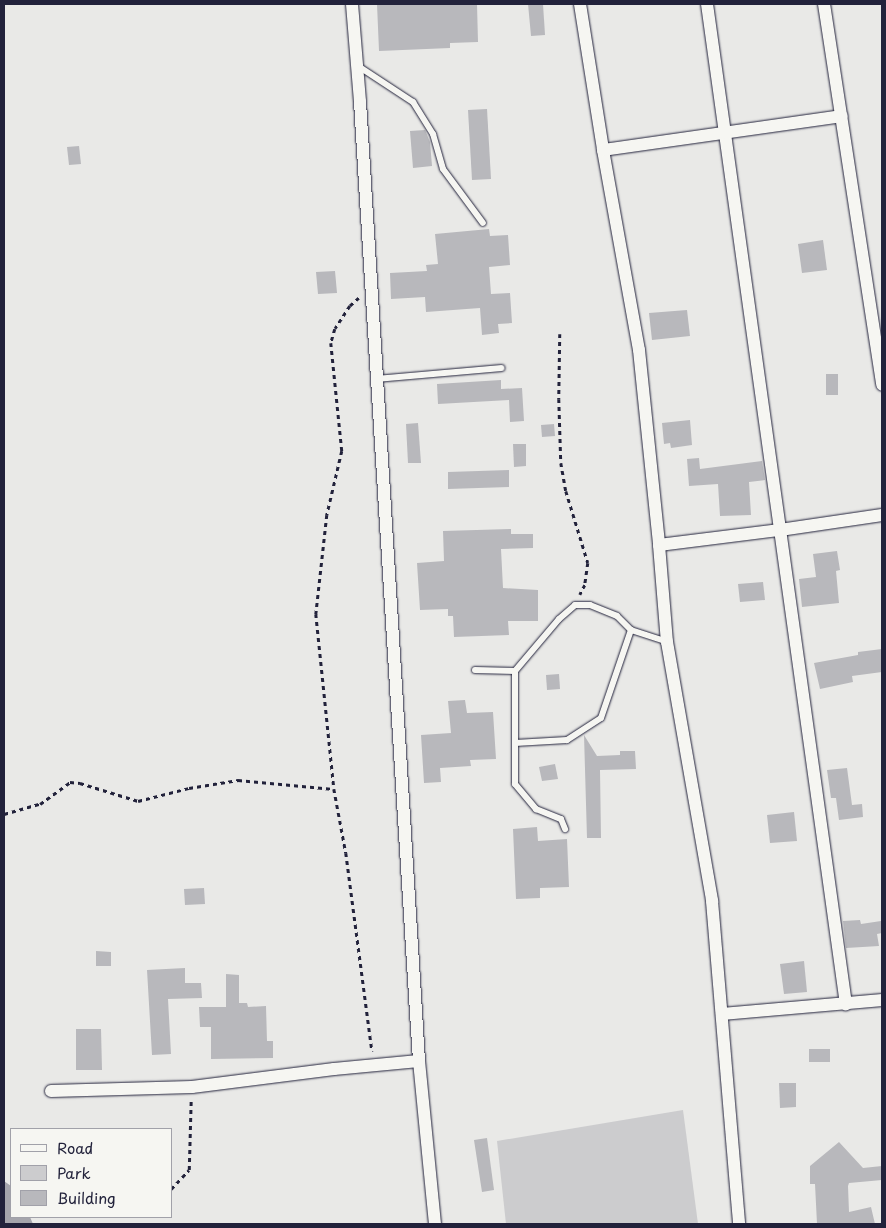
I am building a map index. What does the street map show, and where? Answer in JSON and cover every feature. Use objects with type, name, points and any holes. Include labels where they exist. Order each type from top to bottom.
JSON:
[{"type":"street","points":[[352,4],[419,1061],[435,1224]]},
{"type":"street","points":[[580,4],[638,350],[659,545],[667,642],[712,901],[738,1224]]},
{"type":"street","points":[[707,4],[846,1004]]},
{"type":"street","points":[[824,4],[882,385]]},
{"type":"street","points":[[603,150],[842,116]]},
{"type":"street","points":[[659,545],[882,515]]},
{"type":"street","points":[[722,1014],[882,1000]]},
{"type":"street","points":[[51,1091],[192,1087],[419,1061]]},
{"type":"lane","points":[[357,66],[413,102],[434,134],[443,169],[483,223]]},
{"type":"lane","points":[[376,378],[502,368]]},
{"type":"lane","points":[[565,829],[561,819],[536,810],[515,784],[515,671],[559,619],[575,605],[590,605],[617,616],[631,630],[667,642]]},
{"type":"lane","points":[[515,743],[566,740],[600,718],[631,630]]},
{"type":"lane","points":[[475,670],[515,671]]},
{"type":"path","points":[[371,288],[350,306],[335,329],[331,343],[342,451],[327,514],[316,614],[334,789],[346,853],[374,1065]]},
{"type":"path","points":[[560,334],[559,399],[561,463],[566,491],[588,563],[585,585],[575,605]]},
{"type":"path","points":[[4,814],[40,804],[70,782],[80,783],[138,801],[189,788],[238,780],[334,789]]},
{"type":"path","points":[[172,1188],[189,1170],[192,1087]]},
{"type":"green space","points":[[683,1110],[698,1224],[506,1224],[497,1141]]},
{"type":"shaded area","points":[[4,1181],[10,1185],[10,1218],[30,1218],[33,1224],[4,1224]]},
{"type":"building","points":[[377,4],[477,4],[478,42],[450,43],[450,48],[379,51]]},
{"type":"building","points":[[528,4],[543,4],[545,35],[531,36]]},
{"type":"building","points":[[487,109],[491,179],[472,180],[468,110]]},
{"type":"building","points":[[425,130],[430,142],[432,166],[413,168],[410,131]]},
{"type":"building","points":[[79,146],[81,164],[69,165],[67,147]]},
{"type":"building","points":[[489,229],[490,236],[508,235],[510,265],[489,267],[491,294],[510,293],[512,323],[498,324],[499,333],[482,335],[480,308],[426,312],[425,297],[391,299],[390,273],[427,271],[426,265],[438,264],[435,234]]},
{"type":"building","points":[[823,240],[827,270],[802,273],[798,244]]},
{"type":"building","points":[[335,271],[337,293],[318,294],[316,272]]},
{"type":"building","points":[[687,310],[690,336],[652,340],[649,313]]},
{"type":"building","points":[[826,374],[838,374],[838,395],[826,395]]},
{"type":"building","points":[[501,380],[501,389],[522,388],[524,421],[510,422],[509,400],[438,404],[437,384]]},
{"type":"building","points":[[690,420],[692,445],[671,448],[670,443],[664,444],[662,423]]},
{"type":"building","points":[[418,423],[421,463],[408,463],[406,424]]},
{"type":"building","points":[[554,424],[555,436],[542,437],[541,425]]},
{"type":"building","points":[[513,444],[526,444],[526,466],[514,467]]},
{"type":"building","points":[[699,458],[700,469],[762,461],[765,480],[749,482],[751,515],[720,516],[718,484],[689,486],[687,459]]},
{"type":"building","points":[[509,470],[509,487],[448,489],[448,472]]},
{"type":"building","points":[[511,529],[511,534],[533,534],[533,548],[501,549],[503,588],[538,590],[538,621],[508,621],[509,635],[454,637],[453,616],[448,616],[448,609],[420,610],[417,563],[444,561],[443,531]]},
{"type":"building","points":[[837,551],[840,570],[836,571],[839,603],[802,607],[799,579],[816,577],[813,554]]},
{"type":"building","points":[[763,582],[765,600],[740,602],[738,584]]},
{"type":"building","points":[[882,649],[882,672],[852,676],[853,682],[820,689],[814,663],[858,655],[858,652]]},
{"type":"building","points":[[559,674],[560,689],[547,690],[546,675]]},
{"type":"building","points":[[465,700],[467,713],[493,712],[496,759],[470,760],[471,766],[440,768],[441,782],[424,783],[421,735],[451,733],[448,701]]},
{"type":"building","points":[[584,735],[597,756],[620,755],[620,751],[635,751],[636,769],[600,770],[601,838],[587,838]]},
{"type":"building","points":[[555,764],[558,779],[542,781],[539,767]]},
{"type":"building","points":[[847,768],[852,805],[862,804],[863,817],[839,820],[836,798],[831,798],[827,770]]},
{"type":"building","points":[[794,812],[797,841],[770,843],[767,815]]},
{"type":"building","points":[[537,827],[538,841],[567,839],[569,887],[540,888],[540,898],[516,899],[513,829]]},
{"type":"building","points":[[204,888],[205,904],[185,905],[184,889]]},
{"type":"building","points":[[860,920],[861,924],[881,921],[882,933],[877,934],[879,946],[846,948],[843,921]]},
{"type":"building","points":[[96,951],[111,952],[111,966],[96,966]]},
{"type":"building","points":[[804,961],[807,992],[784,994],[780,964]]},
{"type":"building","points":[[185,968],[185,983],[201,983],[202,998],[168,999],[171,1054],[152,1055],[147,970]]},
{"type":"building","points":[[226,974],[239,975],[239,1003],[247,1003],[248,1007],[266,1006],[267,1041],[273,1041],[273,1058],[211,1059],[211,1027],[200,1027],[199,1007],[226,1007]]},
{"type":"building","points":[[76,1029],[101,1029],[102,1070],[76,1070]]},
{"type":"building","points":[[809,1049],[830,1049],[830,1062],[809,1062]]},
{"type":"building","points":[[779,1083],[796,1083],[796,1107],[780,1108]]},
{"type":"building","points":[[487,1138],[494,1190],[482,1192],[474,1140]]},
{"type":"building","points":[[839,1142],[863,1168],[882,1166],[882,1180],[849,1183],[848,1186],[849,1212],[871,1207],[875,1224],[817,1224],[815,1184],[810,1184],[810,1166]]}]
